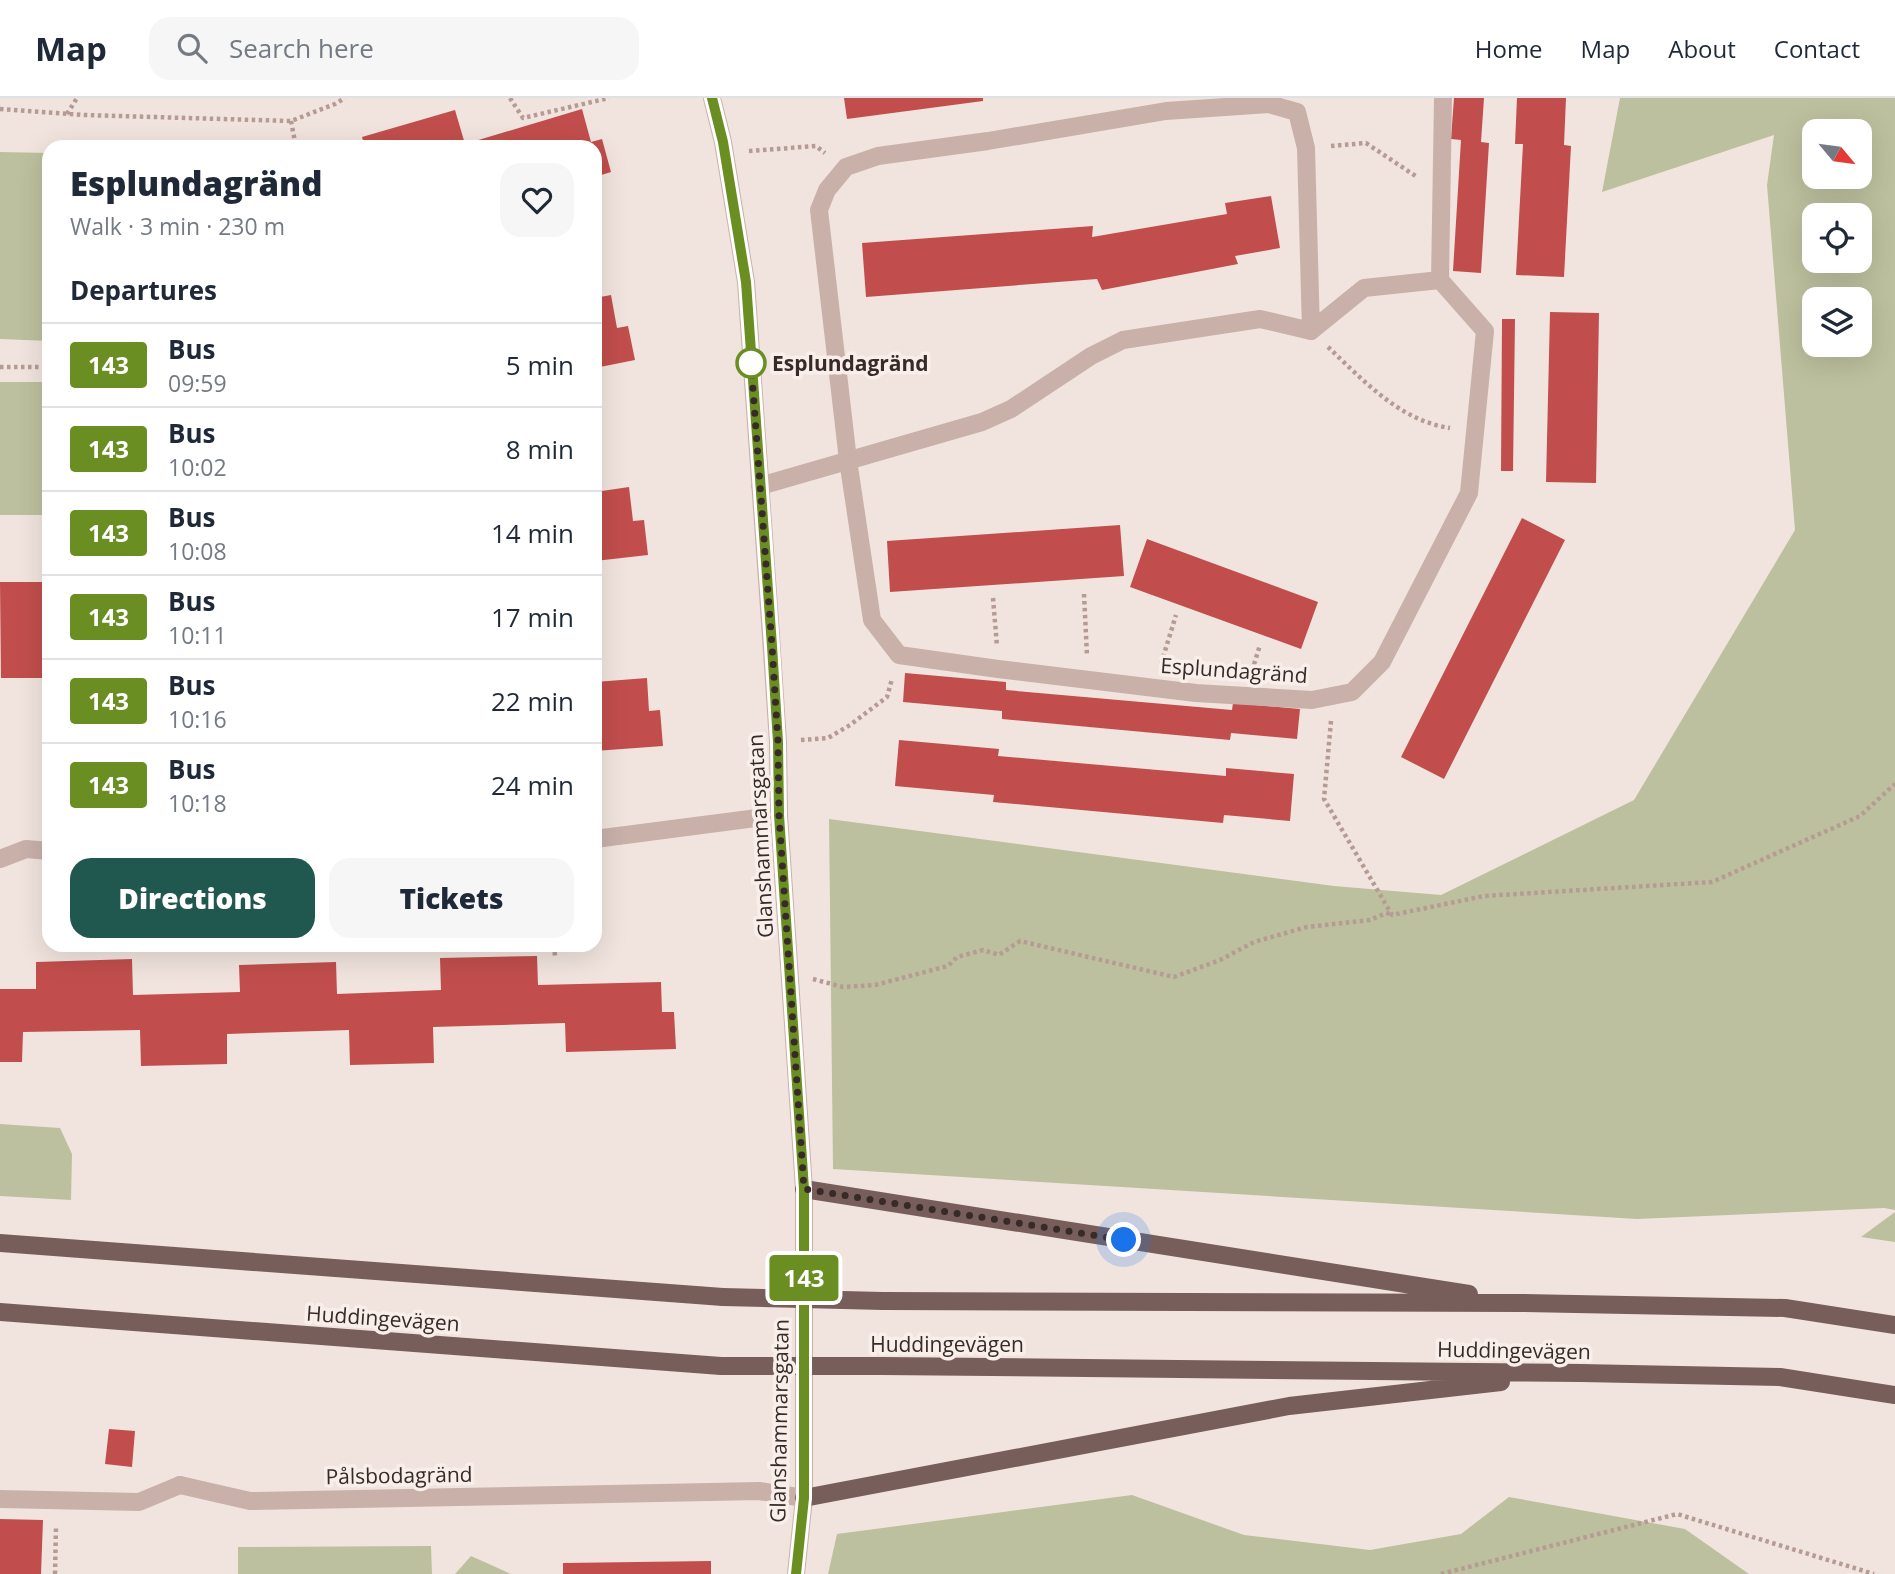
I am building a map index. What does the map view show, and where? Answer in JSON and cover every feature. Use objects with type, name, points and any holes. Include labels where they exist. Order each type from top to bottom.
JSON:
[{"type":"main road","points":[[804,1189],[1524,1303]]},
{"type":"main road","name":"Huddingevägen","points":[[0,1243],[723,1297],[883,1301],[1524,1303],[1785,1308],[1895,1325]]},
{"type":"main road","name":"Huddingevägen","points":[[0,1312],[721,1366],[1780,1377],[1895,1395]]},
{"type":"main road","points":[[804,1498],[1289,1406],[1581,1373]]},
{"type":"street","name":"Glanshammarsgatan","points":[[712,98],[726,156],[746,282],[777,729],[779,815],[804,1189],[804,1498],[796,1574]]},
{"type":"street","points":[[1311,331],[1364,288],[1440,280],[1443,98]]},
{"type":"street","points":[[899,655],[872,620],[848,460],[819,210],[827,190],[846,167],[878,156],[988,141],[1166,111],[1269,104],[1297,112],[1306,148],[1311,331]]},
{"type":"street","name":"Esplundagränd","points":[[899,655],[1196,693],[1312,700],[1352,692],[1382,662],[1469,493],[1485,331],[1440,280]]},
{"type":"street","points":[[760,486],[982,422],[1011,409],[1091,356],[1123,340],[1260,319],[1311,331]]},
{"type":"street","points":[[602,838],[779,815]]},
{"type":"street","points":[[0,859],[26,849],[42,850]]},
{"type":"street","name":"Pålsbodagränd","points":[[0,1499],[139,1502],[180,1485],[250,1501],[759,1491],[804,1498]]},
{"type":"path","points":[[67,114],[76,98]]},
{"type":"path","points":[[0,109],[67,114],[290,121],[345,98]]},
{"type":"path","points":[[510,98],[523,118],[610,98]]},
{"type":"path","points":[[290,121],[294,140]]},
{"type":"path","points":[[1306,148],[1366,143],[1441,193]]},
{"type":"path","points":[[726,156],[747,151],[816,146],[846,167]]},
{"type":"path","points":[[1311,331],[1397,408],[1436,426],[1475,432]]},
{"type":"path","points":[[0,367],[42,367]]},
{"type":"path","points":[[1084,594],[1088,680]]},
{"type":"path","points":[[993,598],[998,669]]},
{"type":"path","points":[[1153,687],[1176,615]]},
{"type":"path","points":[[800,740],[828,738],[887,697],[899,655]]},
{"type":"path","points":[[1333,695],[1324,799],[1392,915]]},
{"type":"path","points":[[791,978],[817,979],[844,986],[876,985],[948,966],[957,957],[983,950],[999,955],[1020,941],[1174,977],[1220,960],[1254,942],[1307,927],[1370,920],[1386,913],[1392,915],[1484,896],[1712,882],[1860,816],[1895,783]]},
{"type":"path","points":[[555,952],[555,956]]},
{"type":"path","points":[[55,1574],[56,1500]]},
{"type":"path","points":[[1441,1574],[1677,1514],[1874,1574]]},
{"type":"green space","points":[[1620,98],[1895,98],[1895,1210],[1884,1208],[1637,1219],[833,1169],[829,819],[1334,886],[1441,895],[1634,800],[1795,530],[1767,185],[1774,135],[1602,192]]},
{"type":"green space","points":[[0,152],[42,153],[42,341],[0,339]]},
{"type":"green space","points":[[0,382],[42,382],[42,515],[0,515]]},
{"type":"green space","points":[[0,1124],[60,1128],[72,1154],[71,1200],[0,1196]]},
{"type":"green space","points":[[1895,1212],[1895,1242],[1861,1237]]},
{"type":"green space","points":[[1132,1495],[1244,1535],[1370,1550],[1461,1534],[1509,1497],[1685,1529],[1749,1574],[828,1574],[837,1534]]},
{"type":"green space","points":[[431,1546],[432,1574],[238,1574],[238,1547]]},
{"type":"green space","points":[[471,1556],[511,1574],[455,1574]]},
{"type":"building","points":[[844,98],[983,98],[983,101],[847,119]]},
{"type":"building","points":[[1454,98],[1484,98],[1481,142],[1489,143],[1481,273],[1453,271],[1461,140],[1451,139]]},
{"type":"building","points":[[1517,98],[1566,98],[1564,145],[1571,146],[1564,277],[1516,275],[1523,144],[1515,144]]},
{"type":"building","points":[[582,109],[590,140],[478,140]]},
{"type":"building","points":[[455,110],[464,140],[363,140],[362,137]]},
{"type":"building","points":[[602,139],[611,172],[602,175],[602,140],[598,140]]},
{"type":"building","points":[[1271,196],[1280,248],[1235,256],[1238,264],[1102,290],[1097,279],[866,297],[862,243],[1093,226],[1092,237],[1227,214],[1225,203]]},
{"type":"building","points":[[611,295],[617,328],[628,326],[635,360],[602,367],[602,297]]},
{"type":"building","points":[[1550,312],[1599,313],[1596,483],[1546,482]]},
{"type":"building","points":[[1502,319],[1515,319],[1513,471],[1501,471]]},
{"type":"building","points":[[629,487],[633,521],[644,520],[648,555],[602,560],[602,491]]},
{"type":"building","points":[[1522,518],[1565,540],[1444,779],[1401,757]]},
{"type":"building","points":[[1120,525],[1124,576],[890,592],[887,541]]},
{"type":"building","points":[[1147,539],[1318,602],[1301,649],[1130,587]]},
{"type":"building","points":[[0,582],[42,582],[42,678],[1,678]]},
{"type":"building","points":[[905,673],[1006,682],[1006,690],[1232,710],[1233,703],[1300,709],[1297,739],[1231,733],[1230,740],[1002,719],[1002,711],[903,702]]},
{"type":"building","points":[[647,678],[649,711],[660,710],[663,746],[602,750],[602,681]]},
{"type":"building","points":[[899,740],[999,749],[998,756],[1226,776],[1226,768],[1294,774],[1290,821],[1224,815],[1223,823],[993,802],[994,795],[895,786]]},
{"type":"building","points":[[537,956],[538,985],[661,982],[662,1012],[674,1012],[676,1049],[566,1052],[565,1023],[433,1027],[434,1063],[350,1065],[349,1030],[227,1034],[227,1064],[141,1066],[140,1030],[23,1032],[22,1062],[0,1062],[0,989],[36,989],[36,962],[132,959],[133,995],[240,992],[239,965],[336,962],[337,994],[441,990],[440,958]]},
{"type":"building","points":[[109,1429],[135,1431],[132,1467],[105,1464]]},
{"type":"building","points":[[0,1519],[43,1520],[41,1574],[0,1574]]},
{"type":"building","points":[[711,1561],[711,1574],[563,1574],[563,1563]]},
{"type":"bus line","name":"143","points":[[712,98],[723,142],[746,282],[772,646],[779,815],[804,1189],[804,1498],[796,1574]]},
{"type":"place","name":"Esplundagränd","points":[[751,363]]},
{"type":"route","points":[[751,363],[772,646],[779,815],[804,1189],[1124,1240]]}]
